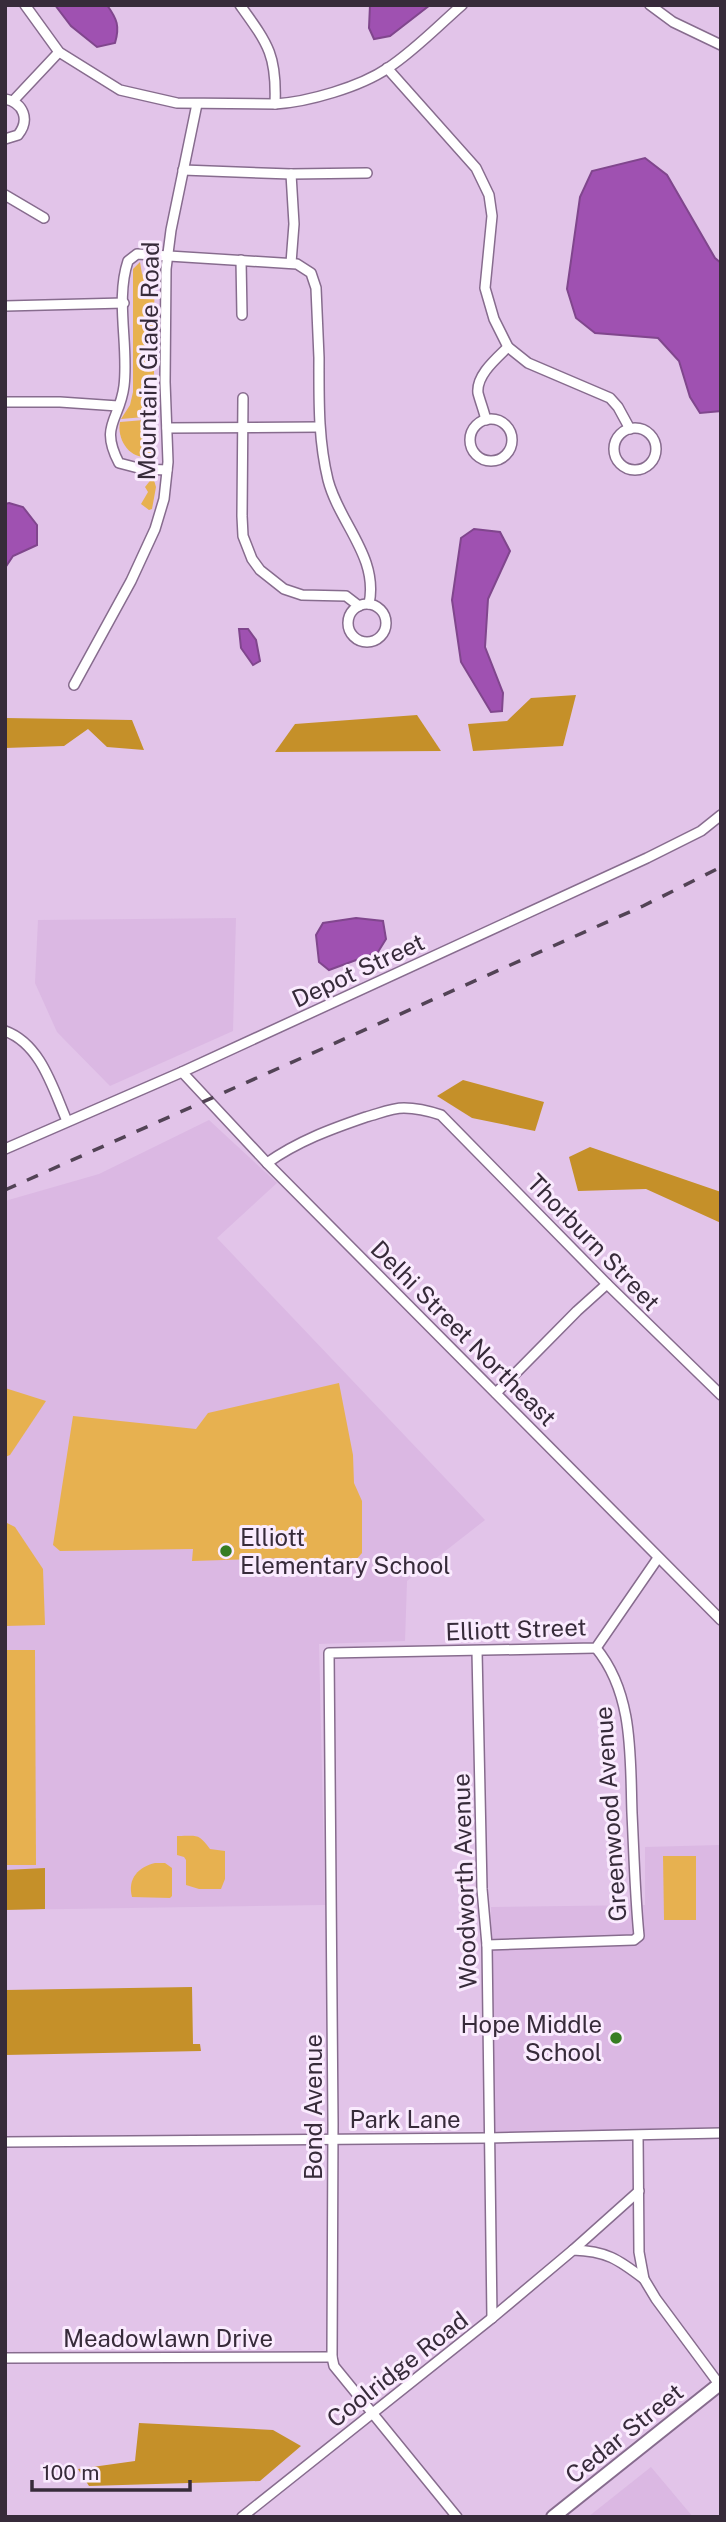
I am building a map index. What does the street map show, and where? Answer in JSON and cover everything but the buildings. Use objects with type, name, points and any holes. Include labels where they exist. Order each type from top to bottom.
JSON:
[{"type":"main road","name":"Cedar Street","points":[[553,2517],[720,2384]]},
{"type":"street","points":[[25,5],[59,52],[120,90],[177,103],[197,104],[288,103],[351,86],[387,68],[462,5]]},
{"type":"street","points":[[240,5],[271,51],[275,69],[275,104]]},
{"type":"street","points":[[650,5],[673,22],[720,44]]},
{"type":"street","points":[[5,139],[18,135],[24,126],[22,108],[9,100],[59,52]]},
{"type":"street","points":[[387,68],[476,169],[484,183],[492,216],[485,288],[494,319],[508,347],[528,363],[610,398],[630,429]]},
{"type":"street","name":"Mountain Glade Road","points":[[74,685],[155,529],[164,499],[167,470],[165,382],[168,256],[197,104]]},
{"type":"street","points":[[183,170],[291,174],[367,173]]},
{"type":"street","points":[[291,174],[294,224],[291,263]]},
{"type":"street","points":[[5,195],[44,218]]},
{"type":"street","points":[[167,470],[142,469],[119,463],[113,451],[110,434],[112,419],[124,386],[126,267],[132,257],[137,254],[291,263],[311,273],[316,288],[319,427],[328,482],[353,537],[365,556],[370,573],[369,604]]},
{"type":"street","points":[[242,260],[242,315]]},
{"type":"street","points":[[5,306],[124,303]]},
{"type":"street","points":[[486,420],[478,393],[479,384],[489,367],[508,347]]},
{"type":"street","points":[[243,398],[243,536],[252,559],[260,570],[284,589],[302,594],[346,596],[359,606]]},
{"type":"street","points":[[5,402],[118,406]]},
{"type":"street","points":[[486,420],[499,421],[509,430],[512,443],[510,450],[500,459],[493,461],[480,458],[471,447],[471,433],[479,423],[486,420]]},
{"type":"street","points":[[167,428],[319,427]]},
{"type":"street","points":[[630,429],[645,431],[655,444],[656,450],[651,464],[644,469],[624,468],[614,452],[618,437],[630,429]]},
{"type":"street","points":[[369,604],[379,607],[386,619],[384,632],[375,640],[365,642],[358,640],[349,630],[348,622],[359,606],[369,604]]},
{"type":"street","name":"Depot Street","points":[[5,1149],[182,1072],[658,853],[701,831],[721,815]]},
{"type":"street","points":[[5,1031],[30,1046],[41,1063],[67,1121]]},
{"type":"street","name":"Delhi Street Northeast","points":[[182,1072],[267,1163],[721,1620]]},
{"type":"street","name":"Thorburn Street","points":[[267,1163],[314,1136],[379,1114],[401,1108],[425,1109],[441,1115],[607,1284],[721,1395]]},
{"type":"street","points":[[496,1393],[607,1284]]},
{"type":"street","name":"Elliott Street","points":[[329,1653],[597,1648],[659,1558]]},
{"type":"street","name":"Greenwood Avenue","points":[[487,1945],[634,1940],[639,1936],[628,1726],[617,1680],[597,1648]]},
{"type":"street","name":"Woodworth Avenue","points":[[477,1651],[482,1889],[487,1945],[492,2318]]},
{"type":"street","name":"Bond Avenue","points":[[329,1653],[332,2357]]},
{"type":"street","name":"Park Lane","points":[[5,2142],[721,2133]]},
{"type":"street","points":[[638,2136],[639,2252],[644,2279]]},
{"type":"street","name":"Coolridge Road","points":[[242,2517],[492,2318],[639,2191]]},
{"type":"street","points":[[573,2250],[595,2250],[624,2263],[644,2279],[720,2384]]},
{"type":"street","points":[[332,2357],[334,2366],[457,2517]]},
{"type":"street","name":"Meadowlawn Drive","points":[[5,2358],[332,2357]]},
{"type":"shaded area","points":[[55,5],[107,5],[117,23],[115,43],[97,47],[71,26]]},
{"type":"shaded area","points":[[370,5],[430,5],[390,36],[374,39],[369,28]]},
{"type":"shaded area","points":[[645,158],[667,175],[715,258],[721,263],[721,411],[700,413],[690,397],[679,361],[658,338],[595,333],[576,318],[567,289],[580,197],[592,171]]},
{"type":"shaded area","points":[[140,262],[142,274],[146,278],[155,276],[153,351],[156,416],[121,419],[130,405],[133,392],[133,269]]},
{"type":"shaded area","points":[[156,419],[155,454],[140,456],[128,450],[119,430],[120,422]]},
{"type":"shaded area","points":[[153,477],[156,487],[152,509],[149,510],[141,504],[148,492],[145,487]]},
{"type":"shaded area","points":[[5,504],[23,507],[37,525],[37,545],[13,556],[5,568]]},
{"type":"shaded area","points":[[474,529],[500,532],[510,551],[488,599],[485,647],[503,693],[502,711],[491,712],[461,662],[452,600],[461,538]]},
{"type":"shaded area","points":[[239,629],[248,629],[256,640],[260,661],[253,665],[241,648]]},
{"type":"shaded area","points":[[576,695],[563,746],[473,751],[468,724],[507,721],[531,698]]},
{"type":"shaded area","points":[[417,715],[441,751],[275,752],[295,724]]},
{"type":"shaded area","points":[[5,718],[132,720],[144,750],[107,747],[88,729],[64,746],[5,748]]},
{"type":"shaded area","points":[[236,918],[233,1031],[110,1086],[57,1032],[35,983],[38,920]]},
{"type":"shaded area","points":[[356,918],[383,921],[386,939],[378,952],[329,970],[319,962],[316,935],[323,923]]},
{"type":"shaded area","points":[[463,1080],[544,1102],[535,1131],[472,1118],[437,1096]]},
{"type":"shaded area","name":"Elliott Elementary School","points":[[209,1120],[277,1183],[217,1238],[485,1520],[407,1581],[405,1641],[319,1644],[325,1905],[5,1910],[5,1201],[99,1174]]},
{"type":"shaded area","points":[[590,1147],[721,1192],[721,1223],[646,1189],[578,1191],[569,1157]]},
{"type":"shaded area","points":[[339,1383],[353,1455],[354,1483],[362,1501],[362,1553],[355,1561],[300,1563],[288,1558],[192,1561],[193,1549],[60,1551],[53,1545],[73,1416],[196,1429],[208,1413]]},
{"type":"shaded area","points":[[5,1388],[46,1401],[10,1455],[5,1457]]},
{"type":"shaded area","points":[[5,1522],[15,1527],[43,1569],[45,1625],[5,1626]]},
{"type":"shaded area","points":[[5,1650],[35,1650],[36,1865],[5,1865]]},
{"type":"shaded area","points":[[177,1836],[197,1836],[210,1849],[225,1851],[225,1879],[221,1889],[199,1889],[186,1885],[186,1860],[177,1855]]},
{"type":"shaded area","points":[[719,1845],[721,2127],[493,2134],[491,1907],[645,1905],[645,1847]]},
{"type":"shaded area","points":[[663,1856],[696,1856],[696,1920],[664,1920]]},
{"type":"shaded area","points":[[155,1863],[165,1863],[172,1868],[172,1896],[132,1897],[131,1884],[136,1874]]},
{"type":"shaded area","points":[[45,1868],[45,1909],[5,1910],[5,1870]]},
{"type":"shaded area","points":[[192,1987],[193,2044],[200,2044],[201,2051],[5,2055],[5,1990]]},
{"type":"shaded area","points":[[139,2423],[273,2430],[301,2446],[260,2481],[89,2486],[78,2469],[135,2461]]},
{"type":"shaded area","points":[[651,2467],[693,2517],[588,2517]]},
{"type":"railway","points":[[5,1190],[643,906],[721,867]]},
{"type":"place","name":"Elliott Elementary School","points":[[226,1551]]},
{"type":"place","name":"Hope Middle School","points":[[616,2038]]}]
